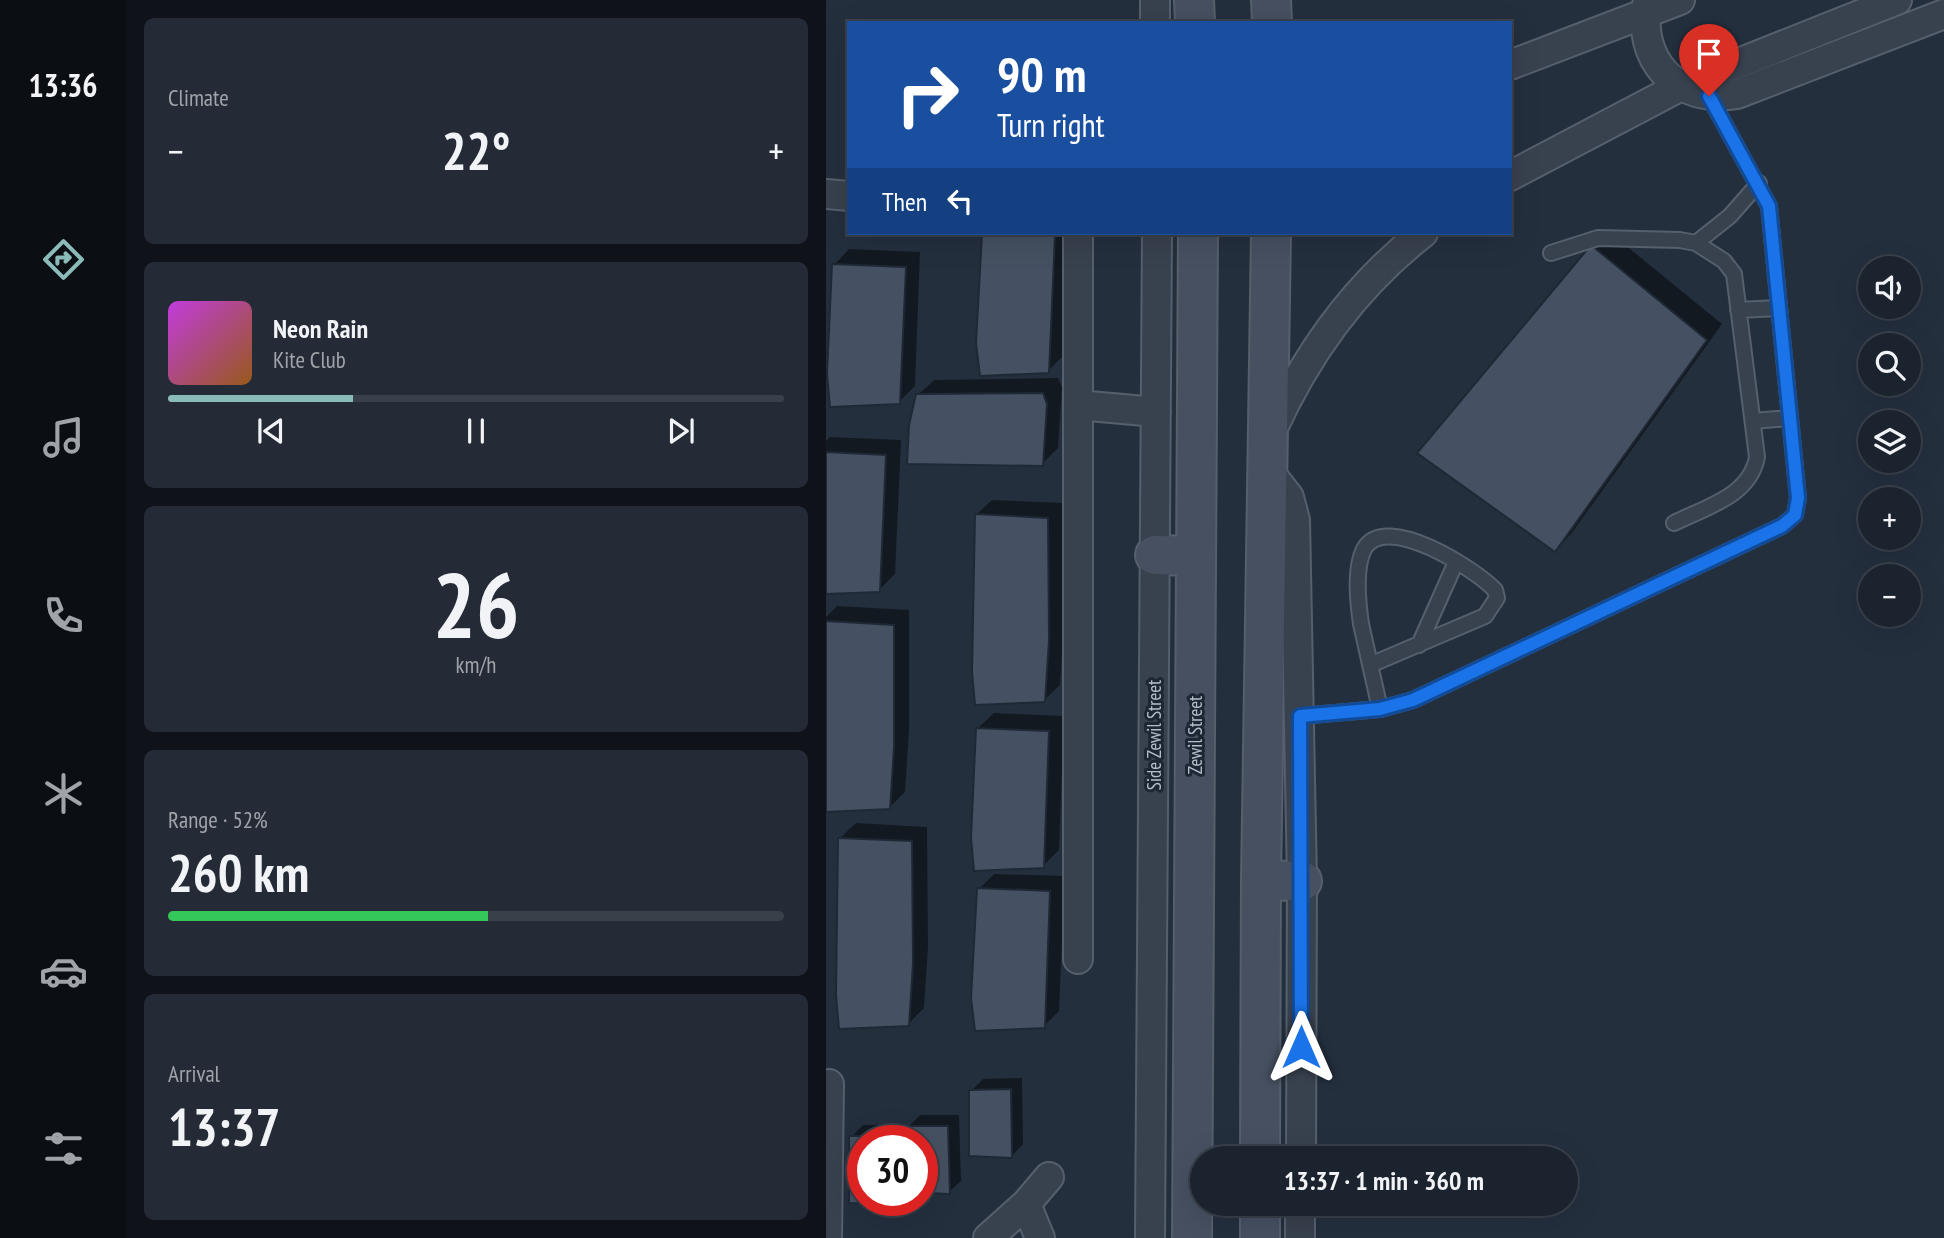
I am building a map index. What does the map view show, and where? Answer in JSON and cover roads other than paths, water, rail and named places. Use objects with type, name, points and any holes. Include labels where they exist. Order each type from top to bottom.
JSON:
[{"type":"main road","points":[[1195,0],[1195,21]]},
{"type":"main road","points":[[1271,0],[1272,21]]},
{"type":"main road","name":"Zewil Street","points":[[1192,1238],[1198,235]]},
{"type":"main road","points":[[1261,1146],[1261,880],[1271,235]]},
{"type":"main road","points":[[1155,555],[1195,556]]},
{"type":"main road","points":[[1261,880],[1302,881]]},
{"type":"main road","points":[[1260,1216],[1260,1238]]},
{"type":"street","points":[[1155,0],[1156,21]]},
{"type":"street","points":[[1512,64],[1646,7],[1680,0]]},
{"type":"street","points":[[1512,175],[1681,86],[1897,0]]},
{"type":"street","points":[[1646,7],[1646,38],[1655,61],[1681,86],[1709,96],[1737,94],[1944,14]]},
{"type":"street","points":[[826,194],[847,195]]},
{"type":"street","points":[[1078,235],[1078,959]]},
{"type":"street","name":"Side Zewil Street","points":[[1147,1232],[1157,235]]},
{"type":"street","points":[[1301,1146],[1302,881],[1295,520],[1284,486],[1268,454],[1301,372],[1330,328],[1385,264],[1421,235]]},
{"type":"street","points":[[1078,405],[1156,412]]},
{"type":"street","points":[[827,1238],[829,1084]]},
{"type":"street","points":[[988,1238],[1026,1204],[1049,1177]]},
{"type":"street","points":[[1026,1204],[1040,1238]]},
{"type":"street","points":[[1300,1216],[1300,1238]]},
{"type":"lane","points":[[1300,716],[1380,709],[1413,700],[1790,521],[1798,507],[1769,206],[1759,183],[1709,96]]},
{"type":"lane","points":[[1696,243],[1730,216],[1759,183]]},
{"type":"lane","points":[[1551,253],[1598,238],[1680,240],[1696,243],[1724,261],[1734,274],[1757,457],[1750,480],[1742,489],[1674,523]]},
{"type":"lane","points":[[1738,310],[1779,308]]},
{"type":"lane","points":[[1753,421],[1790,418]]},
{"type":"lane","points":[[1370,665],[1485,616],[1493,608],[1497,598],[1495,590],[1456,562],[1413,541],[1385,535],[1376,538],[1364,549],[1358,599],[1370,665],[1380,709]]},
{"type":"lane","points":[[1419,645],[1456,562]]}]
